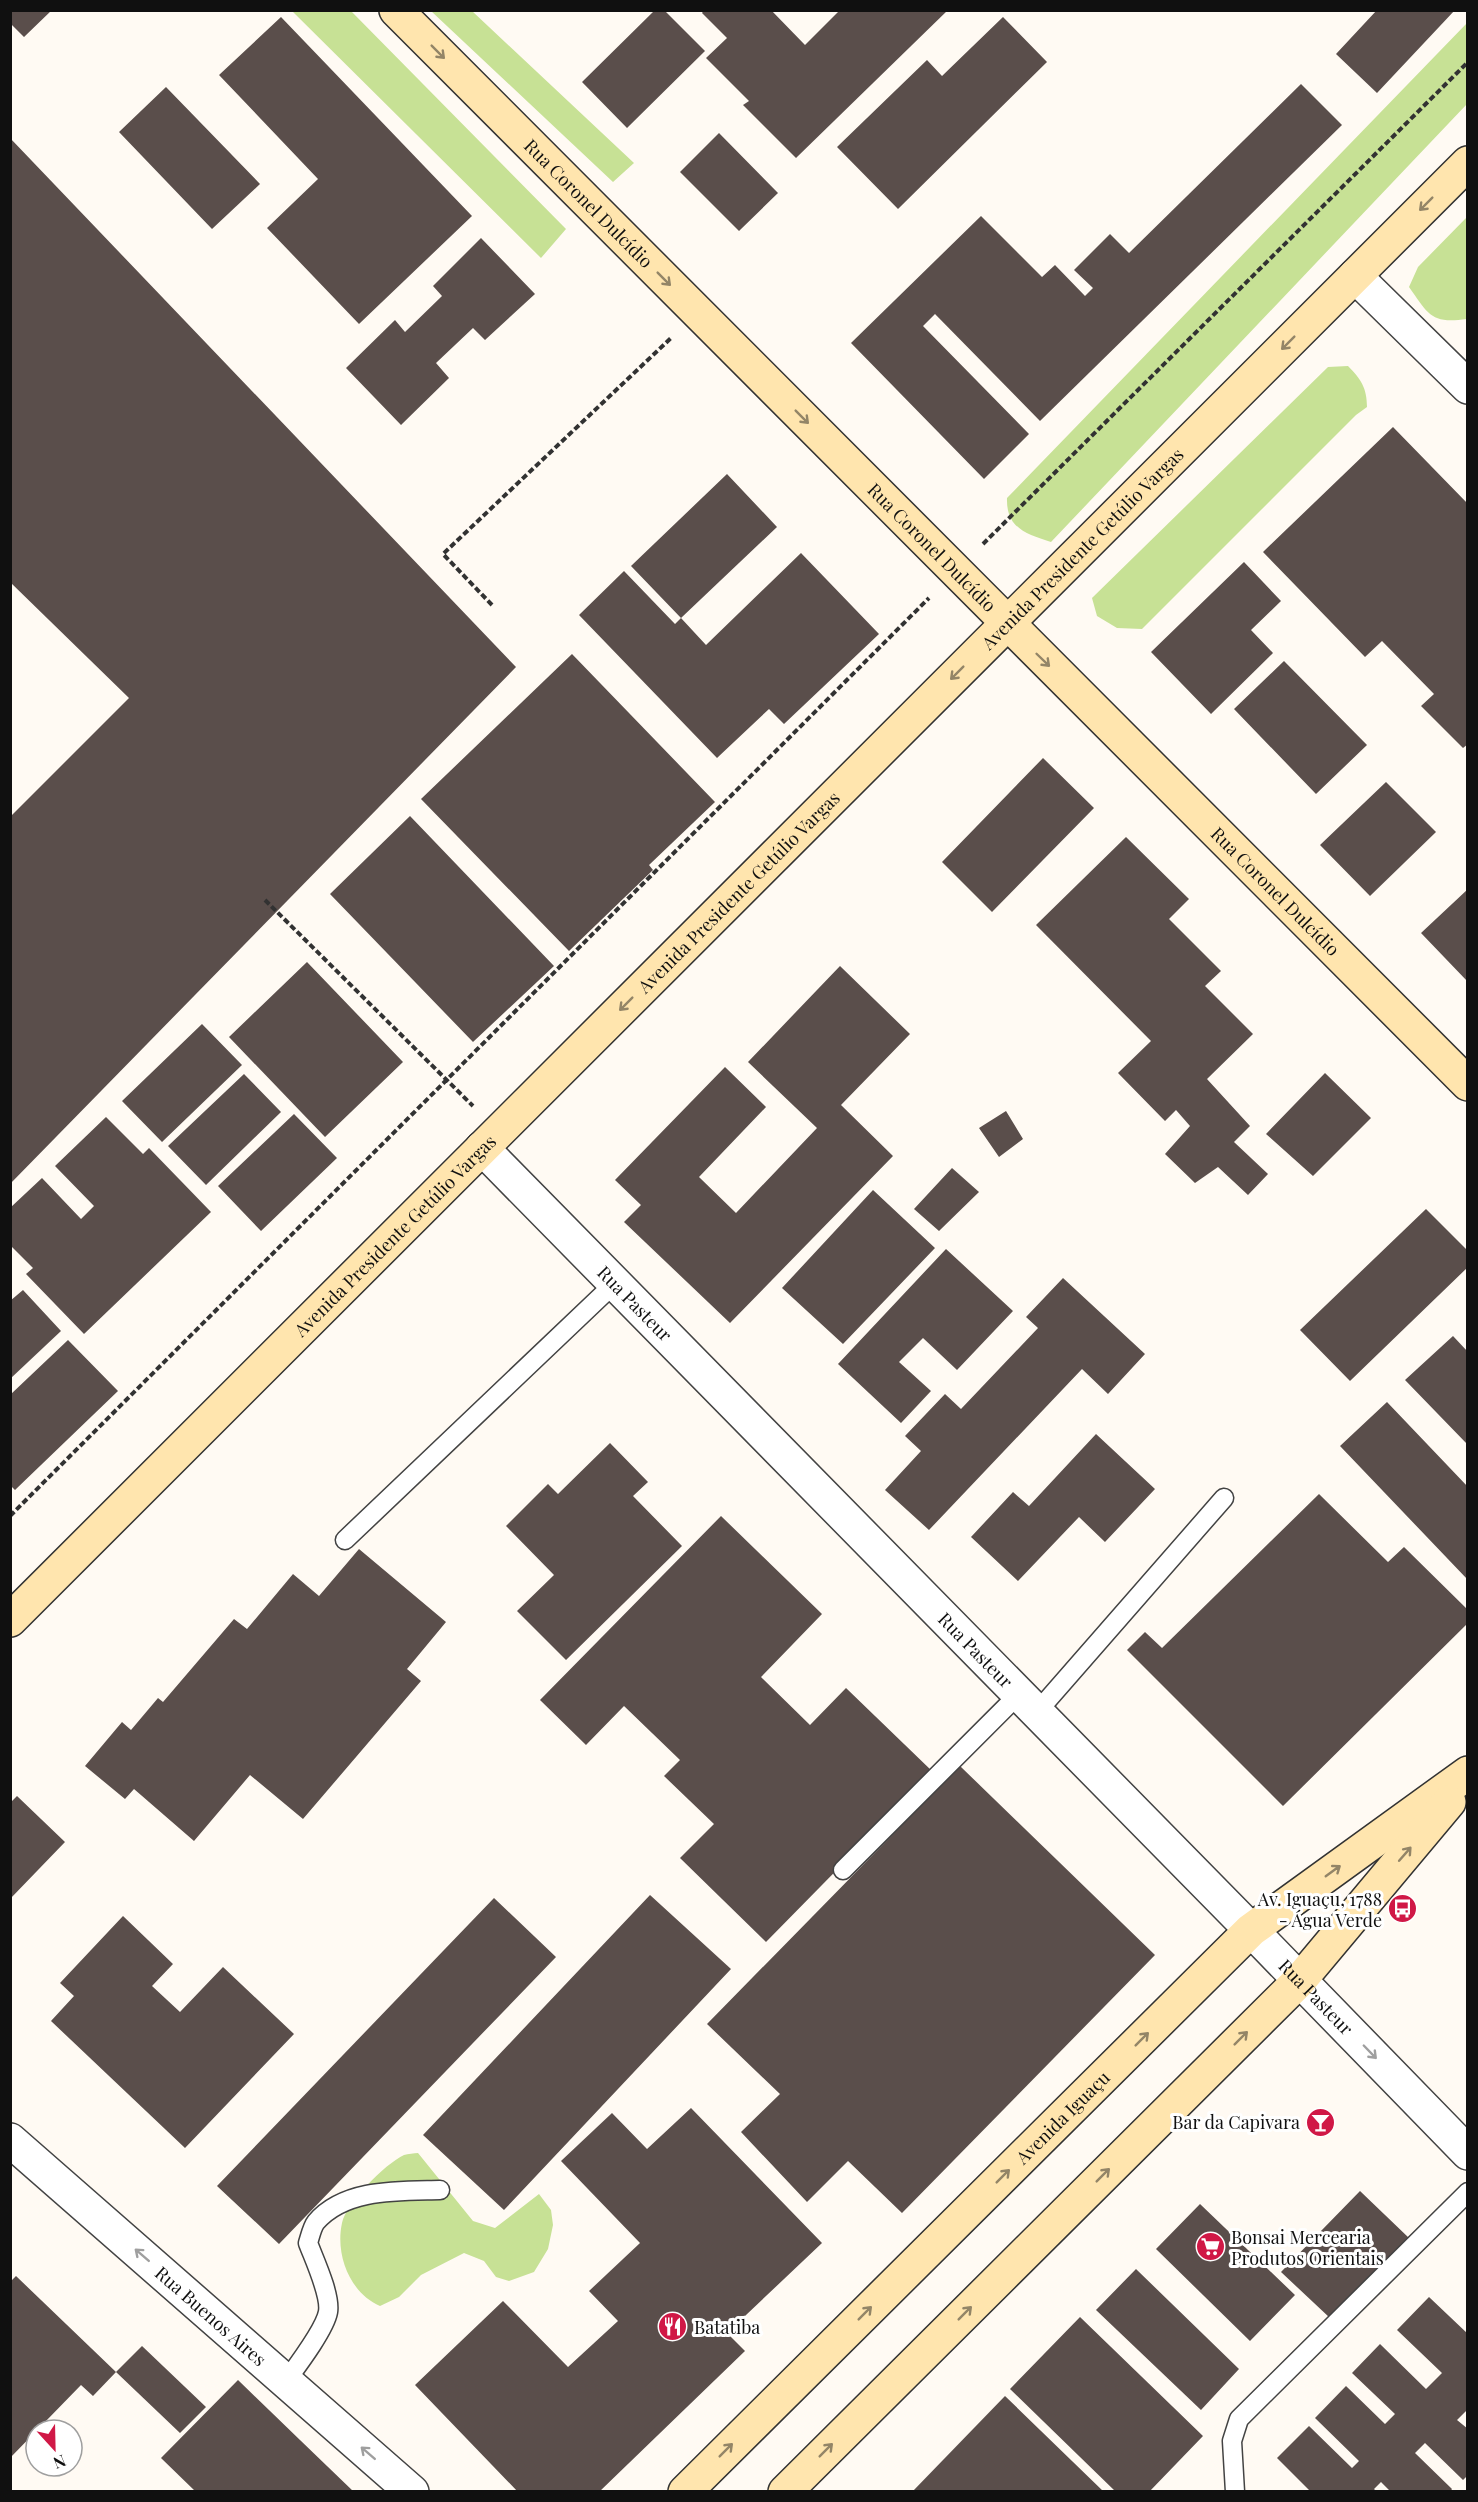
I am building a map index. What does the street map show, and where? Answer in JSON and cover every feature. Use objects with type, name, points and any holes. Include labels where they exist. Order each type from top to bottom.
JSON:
[{"type":"main road","name":"Rua Coronel Dulcídio","points":[[396,10],[1467,1084]]},
{"type":"main road","name":"Avenida Presidente Getúlio Vargas","points":[[10,1620],[1467,163]]},
{"type":"main road","name":"Avenida Iguaçu","points":[[685,2492],[1251,1930],[1467,1773]]},
{"type":"main road","points":[[785,2492],[1300,1980],[1467,1781]]},
{"type":"street","points":[[1355,276],[1467,387]]},
{"type":"street","name":"Rua Pasteur","points":[[491,1140],[615,1283],[1467,2153]]},
{"type":"street","name":"Rua Buenos Aires","points":[[10,2140],[412,2492]]},
{"type":"lane","points":[[345,1539],[615,1283]]},
{"type":"lane","points":[[843,1870],[1028,1703],[1224,1498]]},
{"type":"lane","points":[[286,2381],[313,2341],[328,2311],[324,2283],[308,2243],[315,2222],[342,2203],[381,2192],[440,2190]]},
{"type":"lane","points":[[1235,2492],[1232,2441],[1239,2419],[1467,2192]]},
{"type":"path","points":[[982,545],[1467,62]]},
{"type":"path","points":[[492,605],[443,555],[698,313]]},
{"type":"path","points":[[10,1516],[929,598]]},
{"type":"path","points":[[265,900],[446,1080],[491,1140]]},
{"type":"green space","points":[[292,11],[351,11],[566,229],[541,258]]},
{"type":"green space","points":[[431,11],[472,11],[634,163],[613,182]]},
{"type":"green space","points":[[1467,23],[1467,104],[1051,542],[1019,528],[1010,516],[1007,498]]},
{"type":"green space","points":[[1467,217],[1467,319],[1446,320],[1427,311],[1409,287],[1418,267]]},
{"type":"green space","points":[[1348,366],[1362,384],[1367,407],[1356,415],[1142,629],[1117,628],[1097,616],[1092,598],[1328,367]]},
{"type":"green space","points":[[418,2153],[473,2221],[495,2228],[539,2194],[551,2210],[553,2225],[548,2249],[534,2272],[509,2281],[496,2277],[484,2261],[464,2253],[421,2275],[399,2297],[380,2306],[360,2292],[347,2272],[343,2260],[340,2235],[345,2215],[358,2195],[387,2167],[404,2155]]},
{"type":"building","points":[[10,10],[52,10],[24,37],[10,23]]},
{"type":"building","points":[[655,10],[664,10],[705,51],[627,128],[582,82]]},
{"type":"building","points":[[704,10],[771,10],[805,45],[840,10],[948,10],[796,158],[743,105],[749,101],[706,58],[727,38],[702,13]]},
{"type":"building","points":[[1377,10],[1455,10],[1377,93],[1336,54]]},
{"type":"building","points":[[281,17],[472,216],[359,324],[267,228],[318,179],[219,75]]},
{"type":"building","points":[[1003,17],[1047,62],[898,209],[837,147],[927,60],[942,76]]},
{"type":"building","points":[[1301,84],[1342,125],[1040,421],[935,314],[923,326],[1029,434],[984,479],[851,343],[981,216],[1042,277],[1055,265],[1085,296],[1093,288],[1074,270],[1110,234],[1129,253]]},
{"type":"building","points":[[166,87],[260,184],[212,229],[119,132]]},
{"type":"building","points":[[719,133],[778,193],[739,231],[680,172]]},
{"type":"building","points":[[10,138],[516,667],[10,1184],[10,817],[129,698],[10,582]]},
{"type":"building","points":[[481,238],[535,294],[485,340],[473,328],[436,363],[449,378],[401,425],[346,368],[395,320],[405,332],[442,296],[433,286]]},
{"type":"building","points":[[1393,427],[1468,504],[1468,744],[1463,748],[1421,706],[1434,694],[1382,641],[1365,657],[1263,552]]},
{"type":"building","points":[[727,474],[777,527],[681,618],[631,566]]},
{"type":"building","points":[[801,553],[879,634],[784,724],[769,709],[717,758],[579,615],[624,571],[675,624],[681,618],[706,645]]},
{"type":"building","points":[[1244,562],[1281,601],[1251,630],[1273,653],[1211,714],[1151,652]]},
{"type":"building","points":[[572,654],[715,802],[649,865],[653,870],[569,951],[421,799]]},
{"type":"building","points":[[1284,661],[1367,745],[1316,794],[1234,709]]},
{"type":"building","points":[[1043,758],[1094,808],[992,912],[942,862]]},
{"type":"building","points":[[1386,782],[1436,832],[1370,896],[1320,845]]},
{"type":"building","points":[[410,816],[554,966],[473,1042],[330,894]]},
{"type":"building","points":[[1126,837],[1189,899],[1169,919],[1221,971],[1205,986],[1253,1034],[1207,1079],[1250,1126],[1234,1142],[1268,1174],[1248,1195],[1218,1167],[1195,1183],[1165,1154],[1190,1126],[1176,1110],[1165,1121],[1118,1073],[1151,1041],[1036,925]]},
{"type":"building","points":[[1468,889],[1468,982],[1421,933]]},
{"type":"building","points":[[307,962],[403,1062],[325,1137],[229,1037]]},
{"type":"building","points":[[840,966],[910,1034],[841,1105],[893,1156],[730,1323],[624,1222],[641,1205],[615,1180],[725,1067],[766,1107],[699,1177],[736,1213],[817,1128],[748,1062]]},
{"type":"building","points":[[202,1024],[242,1065],[162,1142],[122,1101]]},
{"type":"building","points":[[1325,1073],[1371,1118],[1313,1176],[1266,1134]]},
{"type":"building","points":[[244,1074],[281,1112],[206,1185],[168,1146]]},
{"type":"building","points":[[1006,1111],[1023,1139],[999,1157],[979,1128]]},
{"type":"building","points":[[294,1114],[337,1158],[261,1231],[218,1186]]},
{"type":"building","points":[[106,1117],[143,1154],[149,1148],[211,1212],[84,1334],[26,1274],[33,1268],[10,1245],[10,1208],[42,1178],[81,1219],[94,1206],[55,1166]]},
{"type":"building","points":[[952,1168],[979,1192],[939,1231],[914,1209]]},
{"type":"building","points":[[873,1190],[935,1248],[843,1344],[782,1288]]},
{"type":"building","points":[[1426,1209],[1468,1251],[1468,1267],[1350,1381],[1300,1330]]},
{"type":"building","points":[[946,1249],[1013,1311],[957,1370],[923,1338],[899,1362],[931,1391],[901,1423],[838,1364]]},
{"type":"building","points":[[1063,1278],[1145,1354],[1108,1394],[1082,1369],[929,1530],[885,1490],[921,1451],[905,1436],[945,1394],[961,1409],[1038,1328],[1026,1317]]},
{"type":"building","points":[[23,1290],[61,1331],[10,1379],[10,1301]]},
{"type":"building","points":[[1453,1336],[1468,1352],[1468,1445],[1405,1380]]},
{"type":"building","points":[[68,1340],[118,1391],[15,1490],[10,1485],[10,1395]]},
{"type":"building","points":[[1387,1402],[1468,1487],[1468,1580],[1340,1446]]},
{"type":"building","points":[[1096,1434],[1155,1489],[1105,1542],[1079,1517],[1018,1581],[971,1537],[1013,1492],[1029,1506]]},
{"type":"building","points":[[610,1443],[648,1482],[633,1496],[682,1546],[566,1660],[517,1611],[554,1575],[506,1526],[548,1484],[558,1494]]},
{"type":"building","points":[[1319,1494],[1388,1562],[1404,1547],[1468,1610],[1468,1623],[1283,1806],[1127,1650],[1145,1632],[1162,1648]]},
{"type":"building","points":[[721,1516],[822,1614],[761,1677],[810,1725],[846,1688],[933,1772],[766,1942],[680,1858],[714,1824],[664,1776],[680,1760],[624,1706],[586,1745],[540,1700]]},
{"type":"building","points":[[359,1549],[446,1622],[407,1669],[421,1681],[303,1819],[250,1775],[194,1841],[134,1789],[125,1799],[85,1766],[122,1722],[131,1730],[158,1698],[163,1702],[234,1619],[247,1629],[293,1574],[319,1596]]},
{"type":"building","points":[[960,1766],[1155,1955],[902,2213],[848,2161],[807,2202],[741,2132],[780,2094],[707,2024]]},
{"type":"building","points":[[17,1796],[65,1842],[10,1899],[10,1803]]},
{"type":"building","points":[[650,1895],[731,1969],[504,2210],[423,2135]]},
{"type":"building","points":[[494,1898],[556,1957],[279,2244],[217,2186]]},
{"type":"building","points":[[123,1916],[173,1964],[152,1986],[180,2012],[223,1967],[294,2034],[185,2148],[51,2021],[74,1996],[60,1983]]},
{"type":"building","points":[[691,2108],[822,2243],[727,2333],[745,2351],[599,2492],[518,2492],[415,2385],[503,2301],[568,2367],[618,2321],[589,2291],[640,2243],[561,2161],[612,2113],[647,2149]]},
{"type":"building","points":[[1360,2191],[1409,2238],[1330,2318],[1281,2272]]},
{"type":"building","points":[[1200,2204],[1295,2295],[1250,2341],[1156,2249]]},
{"type":"building","points":[[1136,2269],[1239,2369],[1201,2410],[1096,2310]]},
{"type":"building","points":[[16,2276],[116,2372],[93,2396],[81,2385],[49,2418],[24,2418],[24,2444],[10,2458],[10,2282]]},
{"type":"building","points":[[1429,2297],[1468,2334],[1468,2409],[1457,2420],[1468,2429],[1468,2475],[1463,2480],[1425,2443],[1415,2453],[1452,2489],[1450,2492],[1391,2492],[1381,2482],[1374,2489],[1377,2492],[1311,2492],[1277,2458],[1309,2426],[1352,2468],[1359,2461],[1315,2418],[1346,2386],[1385,2424],[1395,2414],[1352,2373],[1380,2344],[1426,2389],[1442,2373],[1397,2330]]},
{"type":"building","points":[[1080,2317],[1203,2436],[1149,2492],[1116,2492],[1010,2389]]},
{"type":"building","points":[[142,2346],[206,2407],[180,2433],[116,2372]]},
{"type":"building","points":[[238,2380],[354,2492],[196,2492],[161,2458]]},
{"type":"building","points":[[1005,2396],[1104,2492],[912,2492]]},
{"type":"place","name":"Av. Iguaçu, 1788 - Água Verde","points":[[1403,1909]]},
{"type":"place","name":"Bar da Capivara","points":[[1321,2122]]},
{"type":"place","name":"Bonsai Mercearia Produtos Orientais","points":[[1210,2247]]},
{"type":"place","name":"Batatiba","points":[[673,2327]]}]
